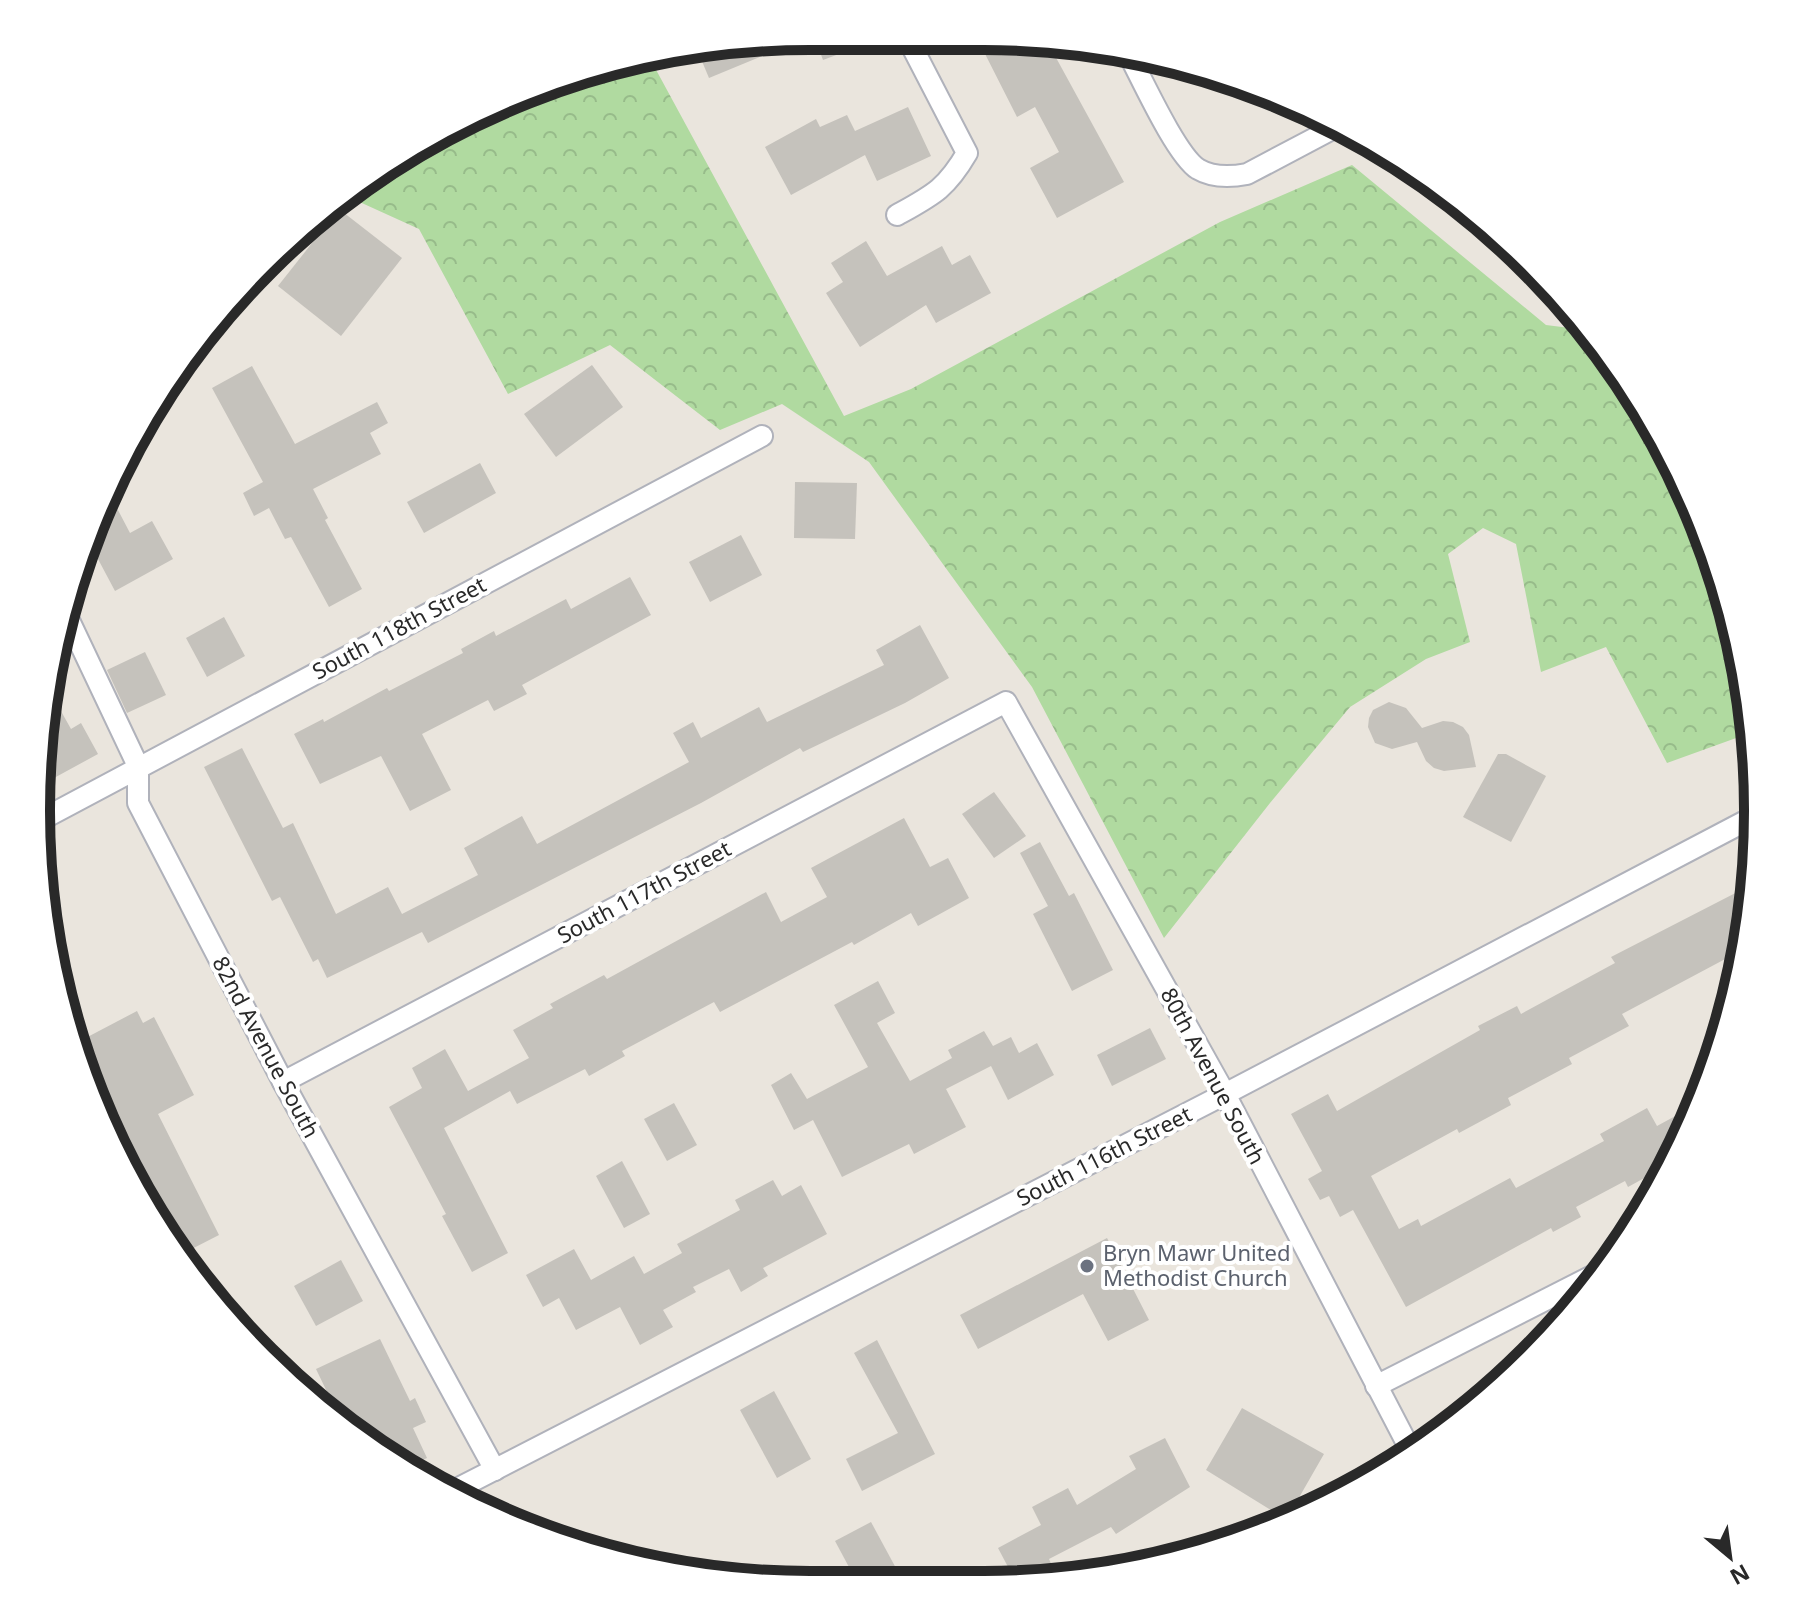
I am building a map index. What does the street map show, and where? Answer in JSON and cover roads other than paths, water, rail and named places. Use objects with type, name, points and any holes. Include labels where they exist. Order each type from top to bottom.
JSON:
[{"type":"street","points":[[897,215],[925,200],[951,180],[967,153],[914,50]]},
{"type":"street","points":[[1135,66],[1183,154],[1197,169],[1213,175],[1231,177],[1247,174],[1327,132]]},
{"type":"street","name":"South 118th Street","points":[[50,815],[762,436]]},
{"type":"street","name":"82nd Avenue South","points":[[73,628],[138,766],[138,803],[283,1082],[495,1470]]},
{"type":"street","name":"South 117th Street","points":[[283,1082],[1006,702]]},
{"type":"street","name":"80th Avenue South","points":[[1006,702],[1225,1094],[1406,1443]]},
{"type":"street","name":"South 116th Street","points":[[462,1486],[1225,1094],[1744,822]]},
{"type":"street","points":[[1376,1386],[1579,1283]]},
{"type":"place","name":"Bryn Mawr United Methodist Church","points":[[1087,1266]]}]
